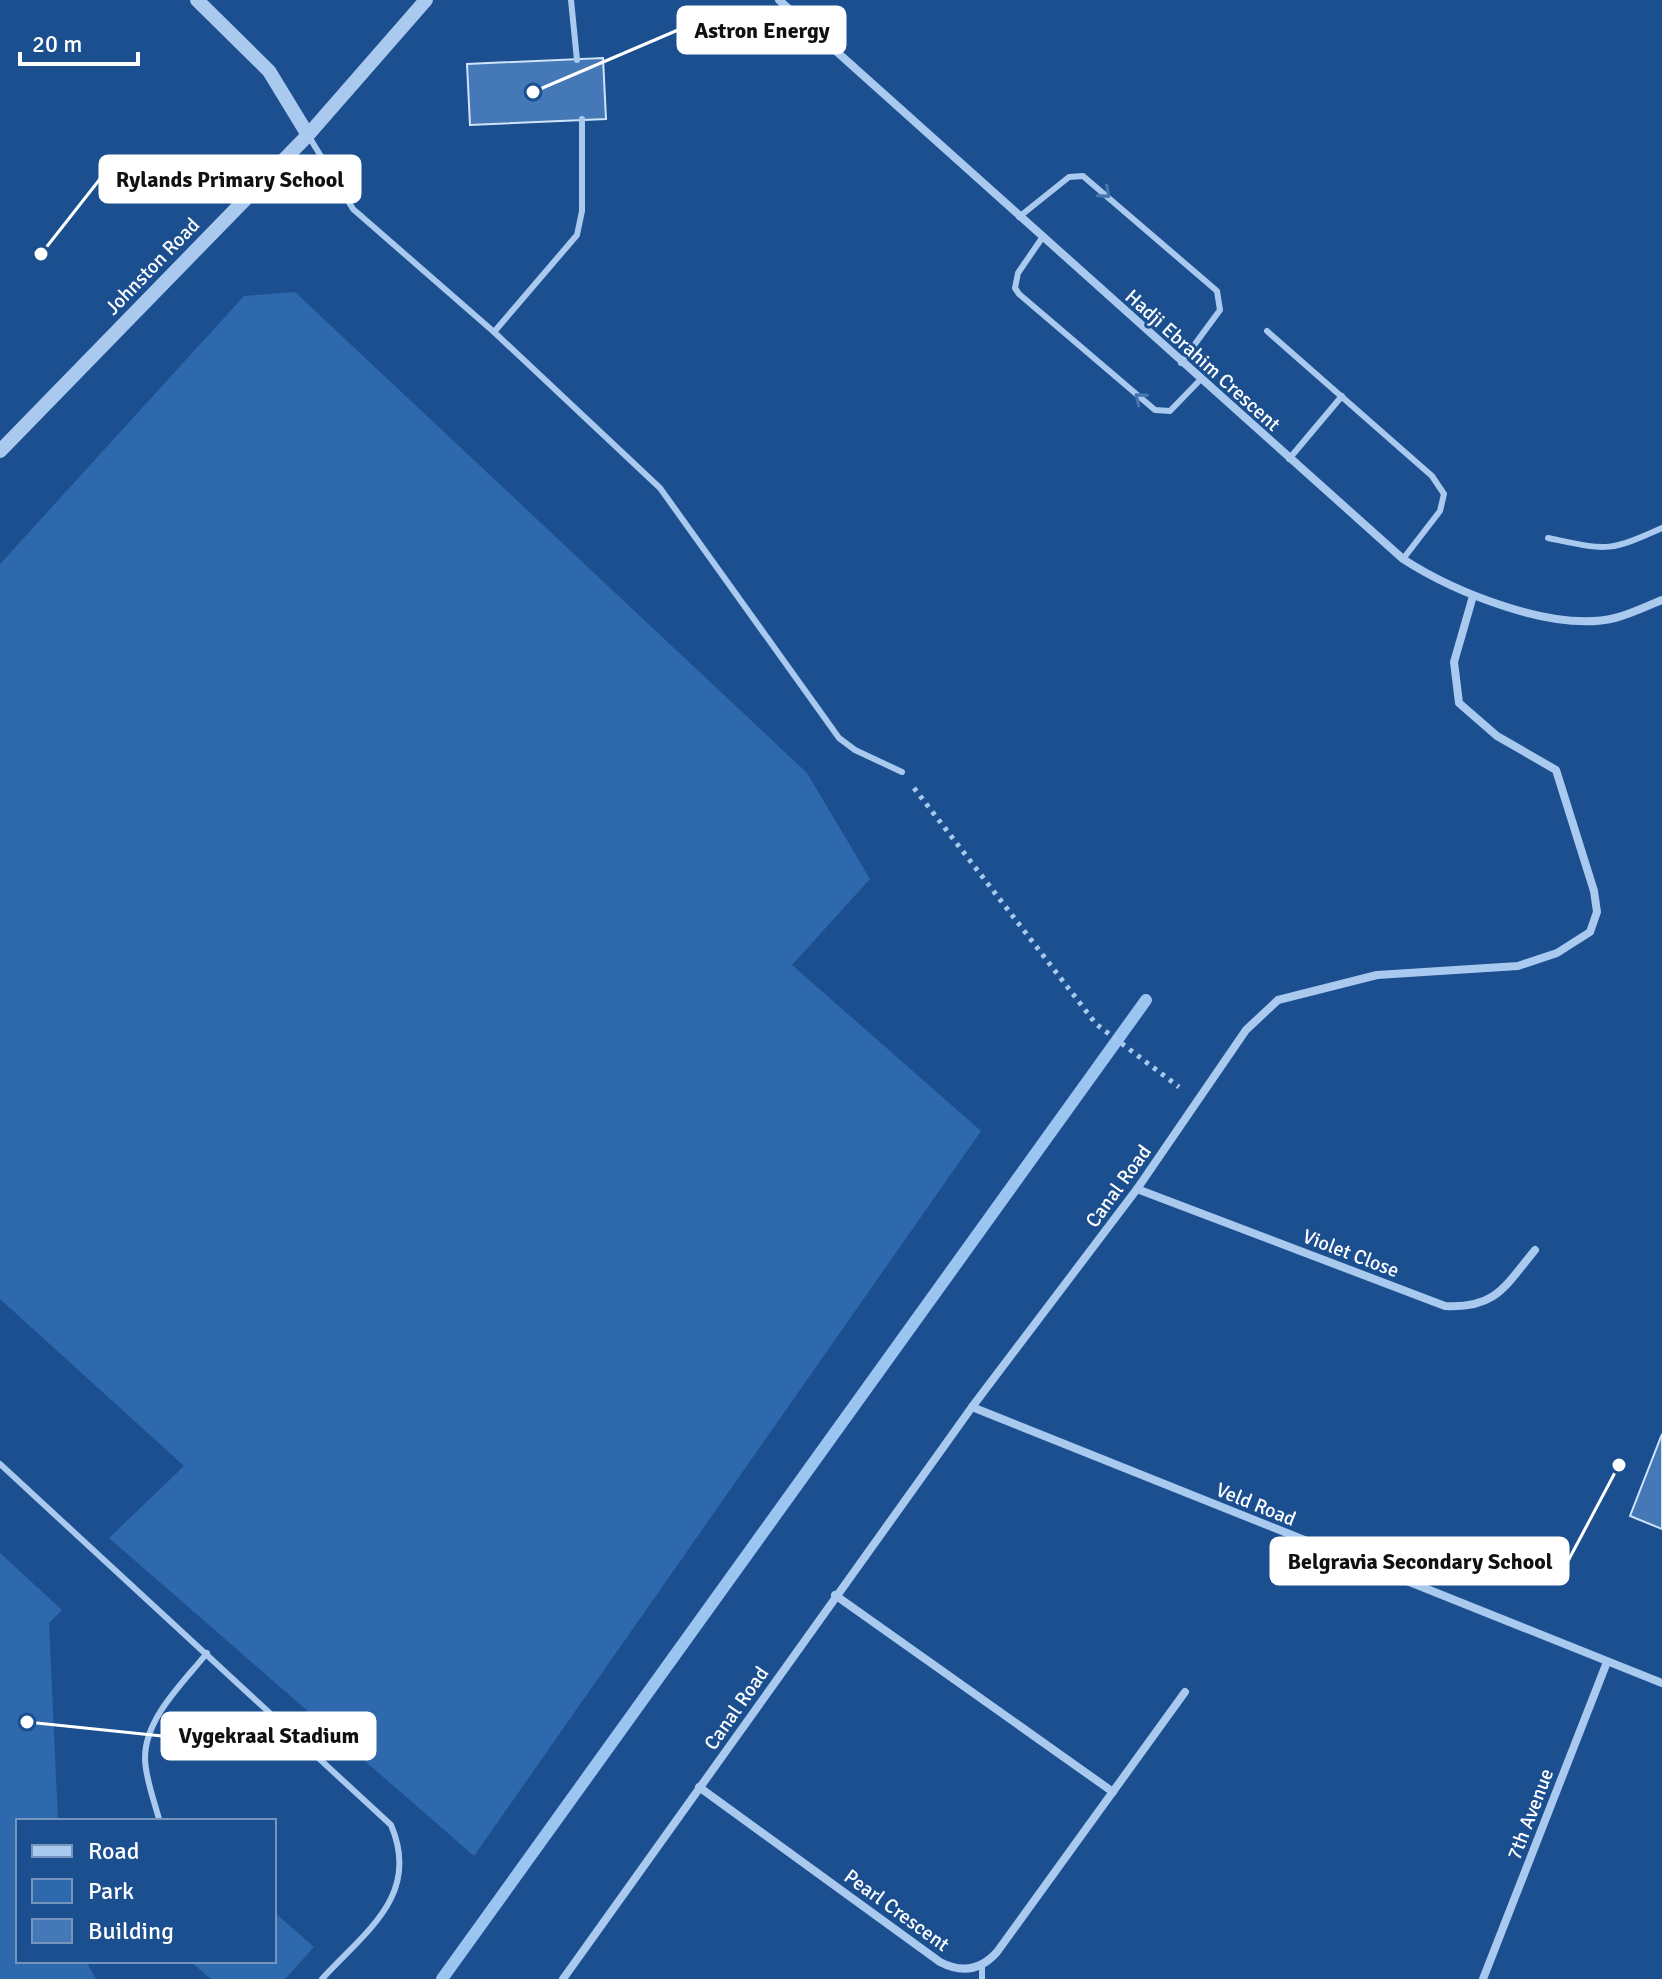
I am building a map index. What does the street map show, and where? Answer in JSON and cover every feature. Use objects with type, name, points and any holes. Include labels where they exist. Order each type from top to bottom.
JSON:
[{"type":"street","points":[[197,0],[269,71],[308,135]]},
{"type":"street","name":"Johnston Road","points":[[0,451],[308,135],[426,0]]},
{"type":"street","name":"Hadji Ebrahim Crescent","points":[[779,0],[1403,559],[1434,579],[1473,596],[1513,608],[1569,618],[1614,618],[1662,600]]},
{"type":"street","name":"Canal Road","points":[[563,1979],[835,1595],[1137,1189],[1246,1030],[1278,1000],[1377,975],[1518,966],[1557,953],[1590,932],[1597,912],[1594,891],[1556,770],[1497,736],[1459,703],[1454,662],[1473,596]]},
{"type":"street","name":"Violet Close","points":[[1137,1189],[1445,1306],[1474,1308],[1496,1297],[1535,1250]]},
{"type":"street","name":"Veld Road","points":[[972,1407],[1662,1683]]},
{"type":"street","points":[[835,1595],[1113,1792]]},
{"type":"street","name":"7th Avenue","points":[[1483,1979],[1607,1662]]},
{"type":"street","points":[[982,1965],[997,1952],[1185,1692]]},
{"type":"street","name":"Pearl Crescent","points":[[699,1787],[940,1962],[962,1969],[982,1965]]},
{"type":"lane","points":[[571,0],[577,60]]},
{"type":"lane","points":[[494,332],[577,235],[581,223],[582,119]]},
{"type":"lane","points":[[308,135],[353,209],[494,332],[660,488],[839,738],[855,750],[902,772]]},
{"type":"lane","points":[[1019,217],[1069,177],[1083,176],[1217,291],[1220,310],[1181,363]]},
{"type":"lane","points":[[1042,238],[1018,273],[1015,288],[1019,294],[1155,410],[1170,411],[1200,380]]},
{"type":"lane","points":[[1267,331],[1432,476],[1444,494],[1440,511],[1403,559]]},
{"type":"lane","points":[[1289,459],[1342,396]]},
{"type":"lane","points":[[1548,538],[1601,549],[1623,546],[1662,528]]},
{"type":"lane","points":[[0,1464],[391,1825],[399,1844],[401,1864],[395,1894],[322,1979]]},
{"type":"lane","points":[[159,1819],[145,1761],[146,1740],[156,1719],[207,1653]]},
{"type":"lane","points":[[982,1965],[982,1979]]},
{"type":"path","points":[[902,772],[1096,1024],[1198,1102]]},
{"type":"green space","points":[[295,292],[807,773],[870,879],[792,965],[981,1131],[474,1856],[109,1538],[184,1466],[0,1299],[0,564],[244,296]]},
{"type":"green space","points":[[0,1553],[62,1610],[49,1623],[58,1819],[16,1819],[16,1963],[87,1963],[96,1979],[0,1979]]},
{"type":"green space","points":[[276,1914],[314,1947],[285,1979],[211,1979],[192,1963],[276,1963]]},
{"type":"building","points":[[603,58],[606,119],[470,125],[467,64]]},
{"type":"building","points":[[1662,1434],[1662,1529],[1630,1516]]},
{"type":"waterway","points":[[442,1979],[1146,1000]]},
{"type":"place","name":"Astron Energy","points":[[533,92]]},
{"type":"place","name":"Rylands Primary School","points":[[41,254]]},
{"type":"place","name":"Belgravia Secondary School","points":[[1619,1465]]},
{"type":"place","name":"Vygekraal Stadium","points":[[27,1722]]}]
